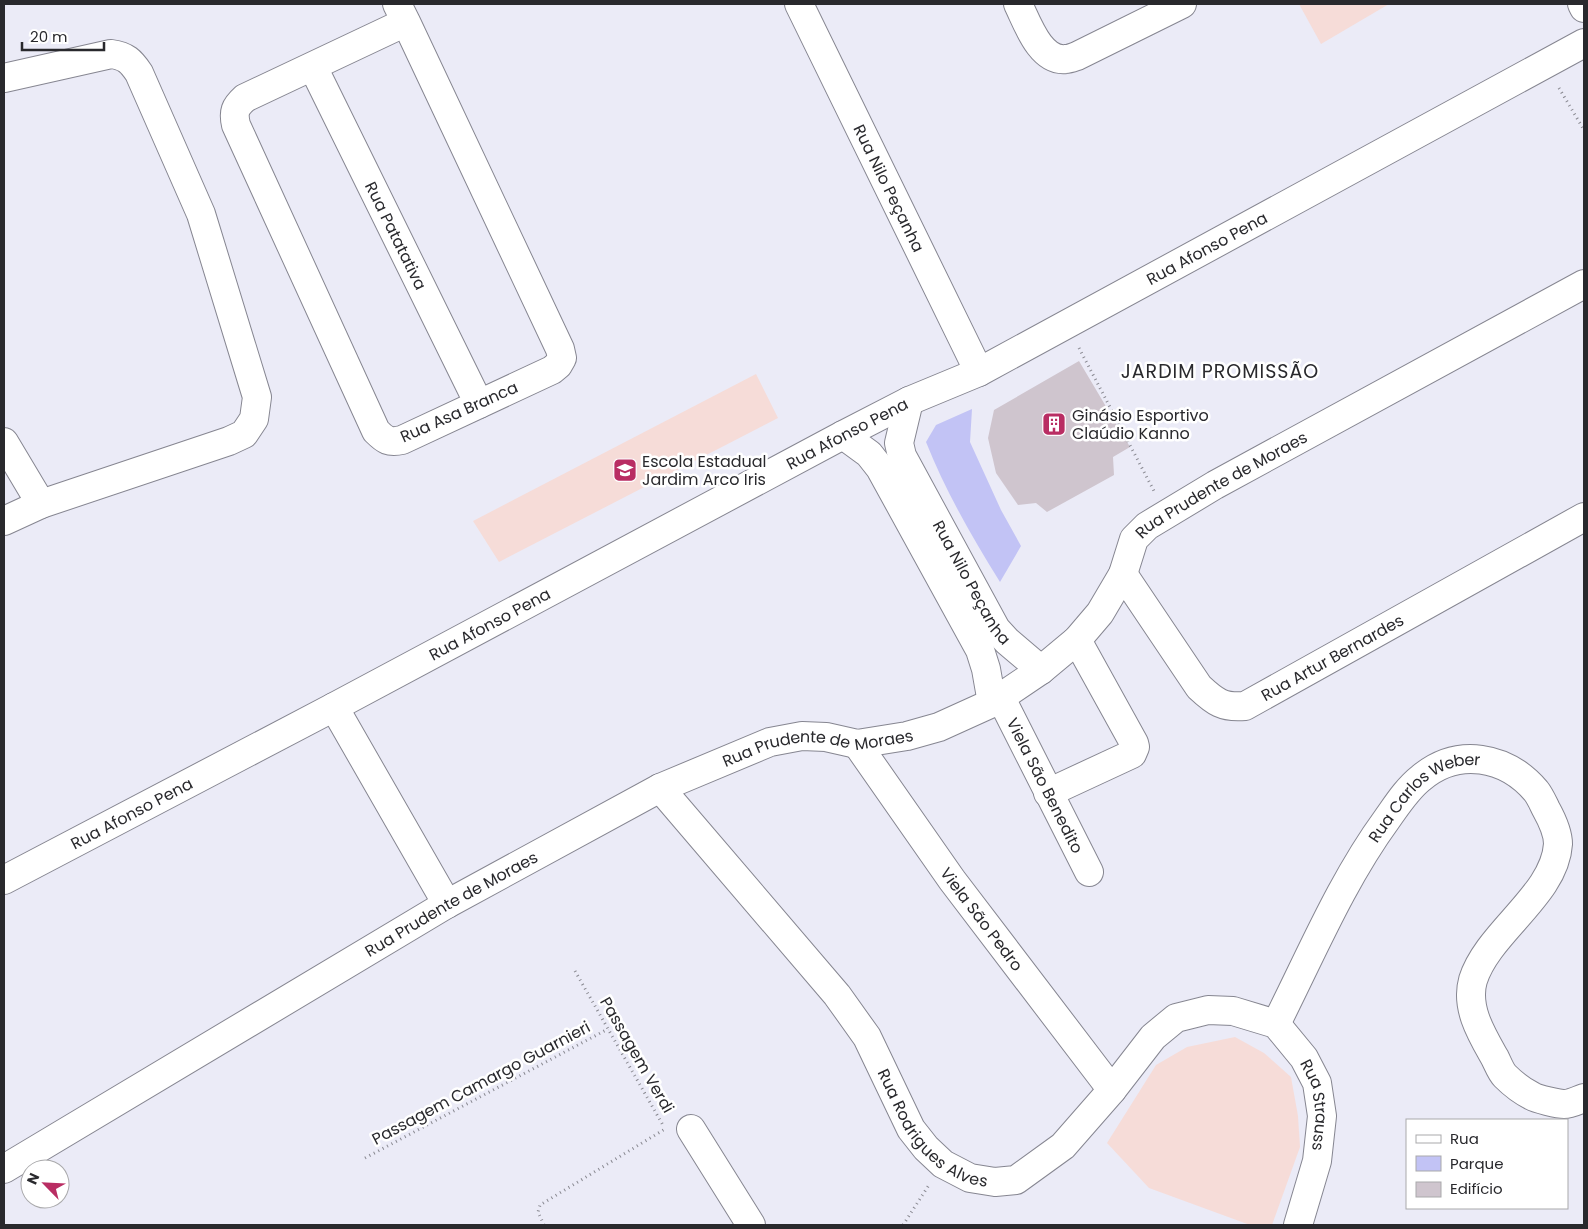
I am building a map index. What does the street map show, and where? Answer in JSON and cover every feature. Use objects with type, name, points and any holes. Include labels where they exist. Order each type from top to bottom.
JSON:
[{"type":"street","name":"Rua Nilo Peçanha","points":[[799,4],[979,372]]},
{"type":"street","points":[[1018,4],[1040,46],[1052,56],[1064,60],[1078,56],[1182,4]]},
{"type":"street","points":[[1582,4],[1584,8]]},
{"type":"street","name":"Rua Asa Branca","points":[[401,13],[560,349],[562,358],[552,370],[402,440],[393,442],[384,439],[376,431],[236,125],[234,113],[244,98],[313,66],[401,13]]},
{"type":"street","name":"Rua Afonso Pena","points":[[4,880],[334,707],[909,400],[979,372],[1584,43]]},
{"type":"street","points":[[4,78],[112,54],[123,55],[132,62],[139,73],[201,214],[257,397],[254,419],[244,434],[229,441],[41,504],[4,521]]},
{"type":"street","name":"Rua Patatativa","points":[[313,66],[479,404]]},
{"type":"street","name":"Rua Prudente de Moraes","points":[[4,1169],[447,904],[660,788],[770,742],[802,736],[818,736],[857,744],[907,736],[940,727],[996,700],[1041,670],[1077,640],[1100,613],[1123,574],[1134,540],[1147,526],[1215,485],[1584,284]]},
{"type":"street","name":"Rua Nilo Peçanha","points":[[909,400],[899,443],[902,456],[996,629],[1041,670]]},
{"type":"street","name":"Rua Nilo Peçanha","points":[[843,435],[869,454],[880,468],[980,650],[996,700]]},
{"type":"street","points":[[4,442],[41,504]]},
{"type":"street","name":"Rua Artur Bernardes","points":[[1123,574],[1199,688],[1215,702],[1231,708],[1246,706],[1584,516]]},
{"type":"street","points":[[1048,793],[1132,754],[1135,747],[1077,640]]},
{"type":"street","name":"Viela São Benedito","points":[[996,700],[1048,793],[1089,872]]},
{"type":"street","points":[[334,707],[447,904]]},
{"type":"street","name":"Viela São Pedro","points":[[857,744],[952,880],[1112,1090]]},
{"type":"street","name":"Rua Carlos Weber","points":[[1276,1024],[1340,894],[1367,846],[1404,796],[1422,777],[1445,763],[1469,758],[1496,762],[1519,774],[1537,792],[1552,820],[1558,843],[1552,866],[1543,883],[1485,955],[1473,980],[1471,1000],[1478,1026],[1505,1076],[1533,1097],[1564,1104],[1584,1098]]},
{"type":"street","name":"Rua Rodrigues Alves","points":[[660,788],[837,995],[867,1037],[911,1129],[926,1148],[943,1164],[970,1178],[995,1182],[1016,1180],[1064,1146],[1112,1090],[1153,1037],[1176,1018],[1208,1010],[1233,1010],[1276,1024]]},
{"type":"street","name":"Rua Strauss","points":[[1276,1024],[1304,1058],[1317,1083],[1322,1116],[1317,1161],[1298,1225]]},
{"type":"street","points":[[678,1129],[751,1225]]},
{"type":"path","points":[[1546,64],[1584,130]]},
{"type":"path","points":[[1067,325],[1166,513]]},
{"type":"path","name":"Passagem Verdi","points":[[575,971],[608,1029],[678,1129]]},
{"type":"path","name":"Passagem Camargo Guarnieri","points":[[365,1158],[608,1029]]},
{"type":"path","points":[[544,1225],[538,1212],[540,1205],[678,1129]]},
{"type":"path","points":[[903,1225],[943,1164]]},
{"type":"shaded area","points":[[1299,4],[1389,4],[1321,44]]},
{"type":"shaded area","name":"Escola Estadual Jardim Arco Iris","points":[[756,374],[778,418],[499,562],[473,521]]},
{"type":"shaded area","points":[[1235,1037],[1264,1053],[1291,1077],[1298,1116],[1300,1147],[1272,1225],[1250,1225],[1149,1188],[1107,1143],[1156,1065],[1187,1047]]},
{"type":"green space","points":[[972,409],[970,442],[1001,510],[1021,546],[1000,582],[960,514],[926,442],[936,425]]},
{"type":"building","name":"Ginásio Esportivo Claúdio Kanno","points":[[1079,361],[1130,447],[1113,457],[1114,475],[1047,512],[1036,503],[1018,505],[996,473],[988,438],[994,410]]},
{"type":"place","name":"Ginásio Esportivo Claúdio Kanno","points":[[1054,424]]},
{"type":"place","name":"Escola Estadual Jardim Arco Iris","points":[[625,470]]},
{"type":"district","name":"JARDIM PROMISSÃO","points":[[1220,371]]}]
